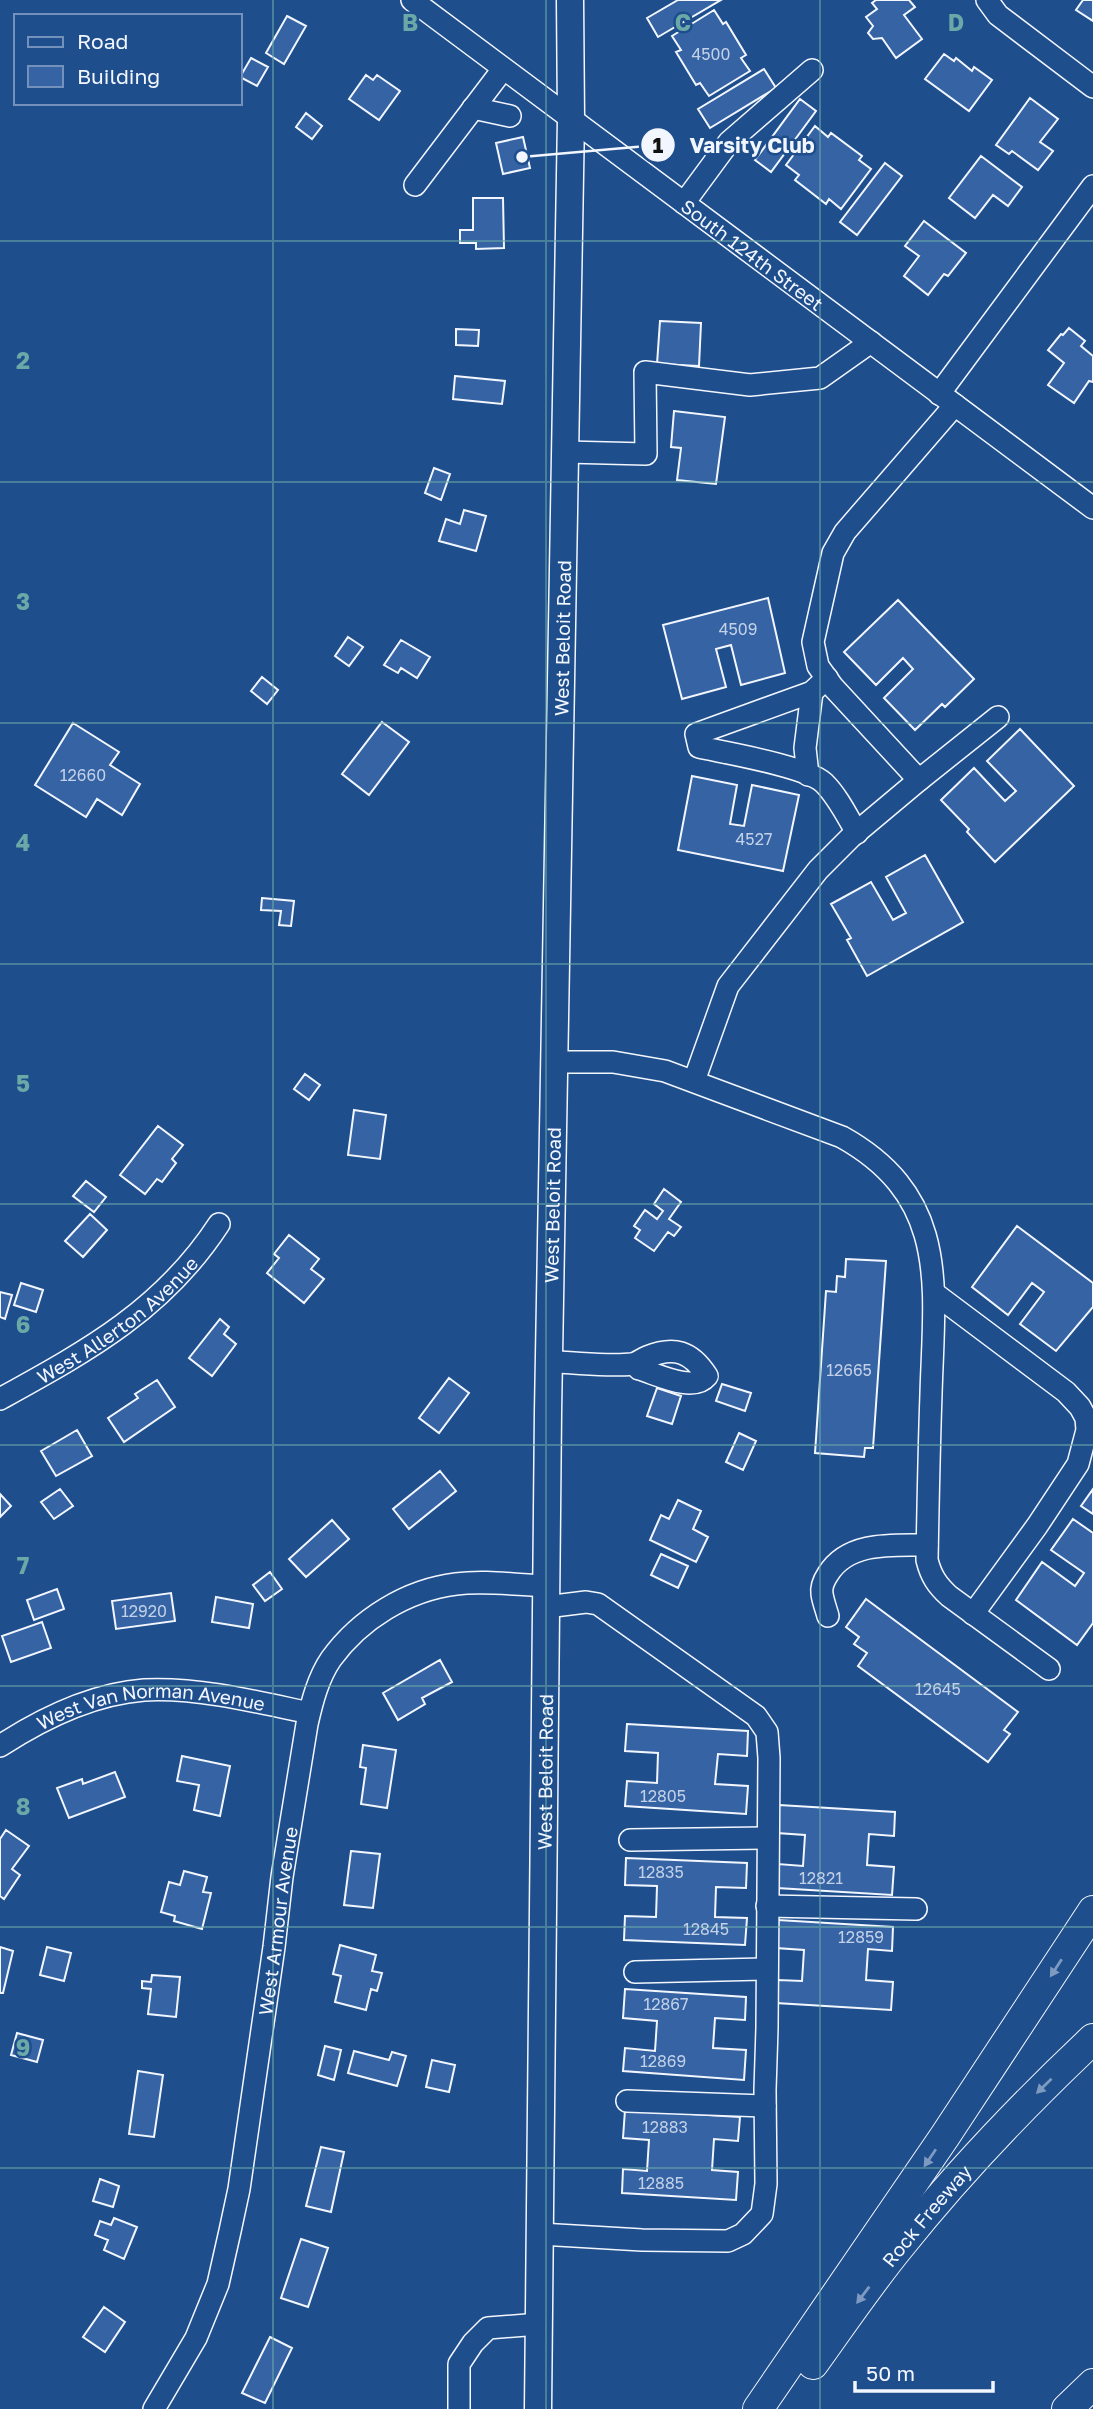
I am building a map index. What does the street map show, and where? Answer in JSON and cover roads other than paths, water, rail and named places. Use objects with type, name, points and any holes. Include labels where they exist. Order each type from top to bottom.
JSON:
[{"type":"highway","points":[[758,2409],[945,2136],[1093,1911]]},
{"type":"highway","name":"Rock Freeway","points":[[780,2409],[881,2270],[948,2188],[1007,2123],[1093,2039]]},
{"type":"highway","points":[[1067,2409],[1093,2384]]},
{"type":"highway","points":[[1075,2409],[1093,2395]]},
{"type":"main road","name":"West Beloit Road","points":[[538,2409],[549,1362],[566,452],[570,0]]},
{"type":"street","name":"South 124th Street","points":[[412,0],[1093,509]]},
{"type":"street","points":[[987,0],[998,15],[1093,87]]},
{"type":"street","points":[[415,185],[503,69]]},
{"type":"street","points":[[684,203],[729,142],[812,70]]},
{"type":"street","points":[[473,108],[510,116]]},
{"type":"street","points":[[808,775],[805,748],[820,685],[813,642],[833,553],[845,532],[947,399],[1093,186]]},
{"type":"street","points":[[566,452],[646,454],[645,372],[750,385],[820,378],[871,342]]},
{"type":"street","points":[[820,685],[696,734],[699,747],[786,767],[822,781],[839,802],[857,833]]},
{"type":"street","points":[[820,685],[919,780]]},
{"type":"street","points":[[694,1081],[728,986],[818,870],[919,780],[998,717]]},
{"type":"street","points":[[555,1062],[642,1065],[694,1081],[824,1128],[861,1147],[901,1185],[926,1232],[934,1293],[927,1545],[930,1573],[937,1584],[973,1614],[1049,1669]]},
{"type":"street","name":"West Allerton Avenue","points":[[0,1399],[113,1333],[149,1305],[179,1275],[219,1224]]},
{"type":"street","points":[[934,1293],[1066,1392],[1086,1418],[1087,1430],[1078,1464],[973,1614]]},
{"type":"street","points":[[549,1362],[634,1364]]},
{"type":"street","points":[[828,1616],[821,1592],[825,1578],[834,1564],[858,1550],[885,1545],[927,1545]]},
{"type":"street","name":"West Armour Avenue","points":[[154,2409],[196,2337],[218,2284],[239,2189],[282,1877],[309,1713],[331,1659],[354,1633],[391,1605],[424,1591],[459,1583],[598,1604],[762,1722],[768,1740],[767,1838]]},
{"type":"street","name":"West Van Norman Avenue","points":[[0,1746],[28,1728],[60,1713],[89,1702],[138,1691],[197,1693],[309,1713]]},
{"type":"street","points":[[540,2234],[642,2241],[728,2241],[743,2234],[762,2214],[766,2184],[767,1838],[630,1840]]},
{"type":"street","points":[[767,1906],[916,1909]]},
{"type":"street","points":[[635,1972],[767,1969]]},
{"type":"street","points":[[628,2101],[765,2106]]},
{"type":"street","points":[[459,2409],[459,2364],[473,2343],[488,2328],[539,2324]]},
{"type":"place","name":"Varsity Club","points":[[522,157]]}]
